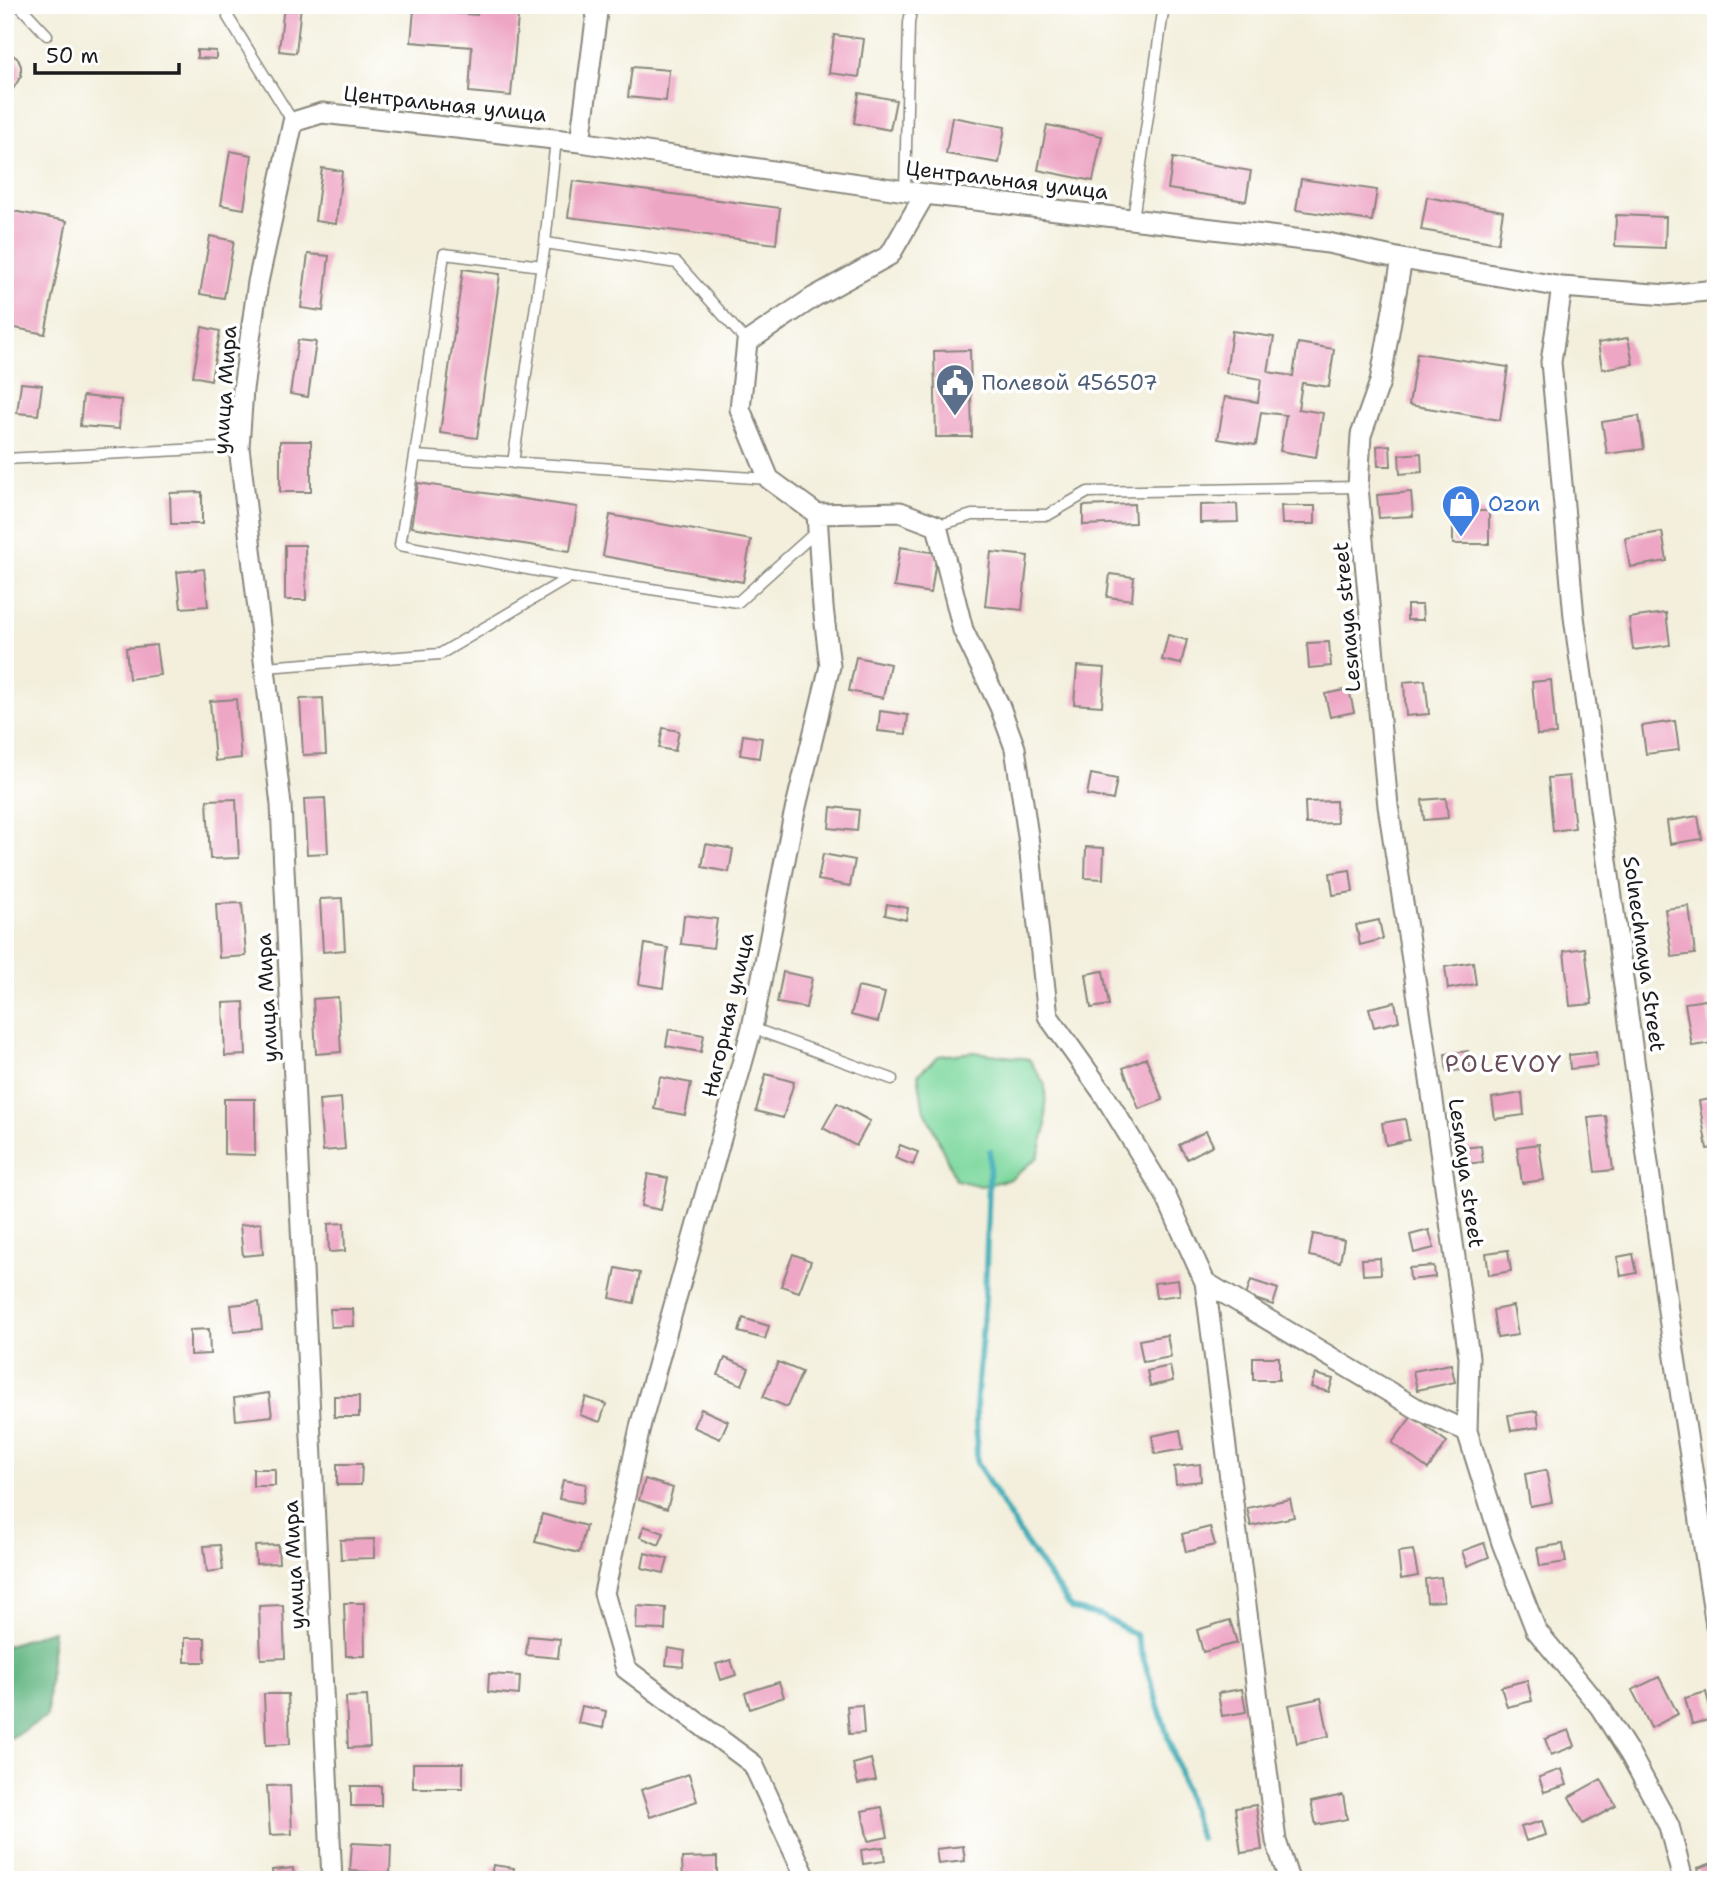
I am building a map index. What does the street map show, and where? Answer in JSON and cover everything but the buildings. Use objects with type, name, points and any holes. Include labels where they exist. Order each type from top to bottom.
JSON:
[{"type":"street","points":[[580,142],[598,5]]},
{"type":"street","name":"Центральная улица","points":[[293,122],[322,113],[580,142],[925,194],[1328,243],[1562,287],[1667,295],[1716,290]]},
{"type":"street","name":"улица Мира","points":[[293,122],[258,282],[243,389],[239,447],[281,805],[332,1880]]},
{"type":"street","points":[[925,194],[890,255],[814,297],[747,342],[740,409],[769,479],[817,522],[900,512],[937,526],[963,630],[1000,707],[1015,748],[1030,848],[1048,1016],[1103,1093],[1165,1194],[1205,1282],[1276,1841],[1289,1880]]},
{"type":"street","name":"Lesnaya street","points":[[1402,259],[1380,382],[1362,435],[1357,487],[1388,806],[1469,1357],[1467,1431],[1502,1543],[1536,1630],[1600,1707],[1630,1756],[1669,1826],[1683,1880]]},
{"type":"street","name":"Solnechnaya Street","points":[[1562,287],[1551,362],[1574,617],[1671,1332],[1716,1626]]},
{"type":"street","name":"Нагорная улица","points":[[807,1880],[753,1764],[626,1670],[604,1593],[641,1423],[752,1028],[793,819],[830,666],[817,522]]},
{"type":"street","points":[[1205,1282],[1421,1411],[1467,1431]]},
{"type":"lane","points":[[19,5],[47,35]]},
{"type":"lane","points":[[905,190],[909,23],[912,5]]},
{"type":"lane","points":[[1133,219],[1164,5]]},
{"type":"lane","points":[[228,17],[293,122]]},
{"type":"lane","points":[[513,463],[542,266],[556,139]]},
{"type":"lane","points":[[545,243],[677,263],[747,342]]},
{"type":"lane","points":[[542,266],[444,254],[400,545],[570,577],[738,602],[817,522]]},
{"type":"lane","points":[[5,459],[239,447]]},
{"type":"lane","points":[[415,456],[769,479]]},
{"type":"lane","points":[[937,526],[972,515],[1048,515],[1088,492],[1357,487]]},
{"type":"lane","points":[[265,667],[440,654],[570,577]]},
{"type":"lane","points":[[752,1028],[892,1079]]},
{"type":"green space","points":[[974,1052],[1029,1059],[1045,1085],[1046,1127],[1038,1157],[1011,1179],[981,1186],[956,1180],[923,1106],[918,1074],[939,1056]]},
{"type":"green space","points":[[53,1630],[47,1717],[5,1741],[5,1646]]},
{"type":"waterway","points":[[990,1151],[985,1298],[976,1407],[977,1463],[1025,1542],[1072,1609],[1102,1616],[1136,1635],[1200,1839]]},
{"type":"place","name":"Полевой 456507","points":[[955,417]]},
{"type":"place","name":"Ozon","points":[[1461,538]]},
{"type":"district","name":"POLEVOY","points":[[1504,1064]]}]
